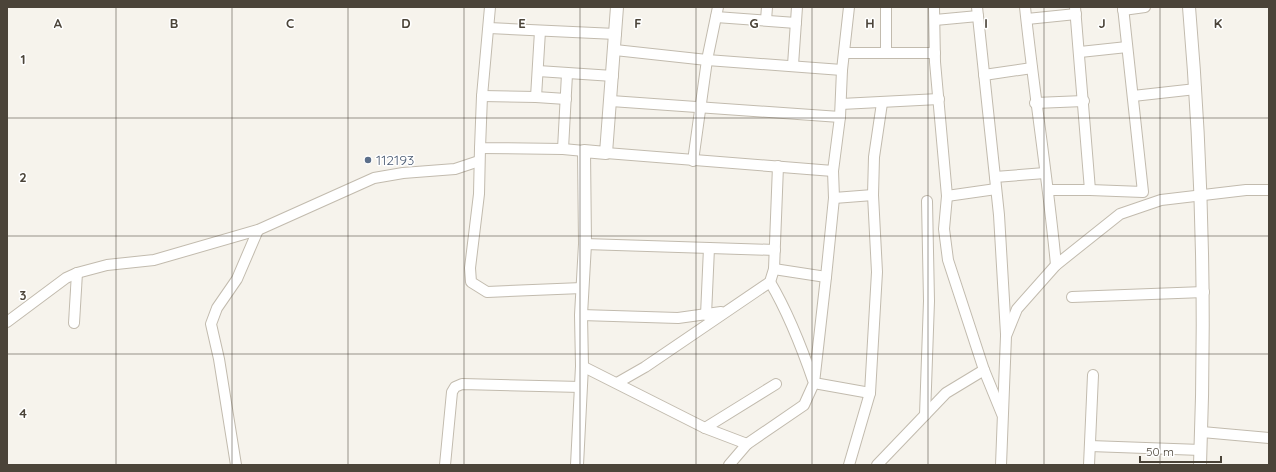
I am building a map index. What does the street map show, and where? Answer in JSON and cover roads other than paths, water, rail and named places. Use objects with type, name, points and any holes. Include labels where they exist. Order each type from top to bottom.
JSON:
[{"type":"street","points":[[490,7],[482,96],[479,194],[470,268],[471,282],[487,292],[582,288]]},
{"type":"street","points":[[606,153],[615,50],[617,7]]},
{"type":"street","points":[[693,161],[707,60],[718,7]]},
{"type":"street","points":[[766,20],[767,7]]},
{"type":"street","points":[[794,66],[797,7]]},
{"type":"street","points":[[729,465],[747,444],[804,405],[814,383],[834,198],[833,172],[840,116],[842,70],[849,7]]},
{"type":"street","points":[[886,7],[886,53]]},
{"type":"street","points":[[934,7],[935,53],[947,196],[944,229],[948,260],[984,370],[1003,418]]},
{"type":"street","points":[[1025,7],[1035,103],[1046,173],[1056,265]]},
{"type":"street","points":[[1142,192],[1123,8],[1145,7]]},
{"type":"street","points":[[1189,7],[1196,89],[1204,292],[1202,432],[1200,465]]},
{"type":"street","points":[[1027,19],[1076,10],[1090,190]]},
{"type":"street","points":[[935,20],[978,11],[995,177],[1006,336],[1001,465]]},
{"type":"street","points":[[716,17],[796,23]]},
{"type":"street","points":[[489,28],[616,34]]},
{"type":"street","points":[[536,97],[540,31]]},
{"type":"street","points":[[1080,52],[1127,47]]},
{"type":"street","points":[[615,50],[707,60],[842,70]]},
{"type":"street","points":[[844,53],[935,53]]},
{"type":"street","points":[[984,75],[1032,68]]},
{"type":"street","points":[[538,71],[613,76]]},
{"type":"street","points":[[563,149],[567,74]]},
{"type":"street","points":[[1133,96],[1196,89]]},
{"type":"street","points":[[482,96],[566,99]]},
{"type":"street","points":[[841,104],[939,99]]},
{"type":"street","points":[[611,101],[840,116]]},
{"type":"street","points":[[1035,103],[1084,101]]},
{"type":"street","points":[[849,465],[870,393],[877,272],[873,195],[874,157],[882,103]]},
{"type":"street","points":[[480,148],[563,149],[693,161],[778,166],[833,172]]},
{"type":"street","points":[[577,465],[582,366],[581,315],[585,244],[584,151]]},
{"type":"street","points":[[7,322],[66,278],[77,274],[108,265],[154,260],[258,230],[374,178],[403,173],[455,168],[480,161]]},
{"type":"street","points":[[617,383],[645,367],[770,282],[774,269],[778,166]]},
{"type":"street","points":[[995,177],[1046,173]]},
{"type":"street","points":[[947,196],[996,189]]},
{"type":"street","points":[[1048,190],[1142,192],[1161,200]]},
{"type":"street","points":[[1006,336],[1017,309],[1056,265],[1120,214],[1161,200],[1200,197],[1246,190],[1269,190]]},
{"type":"street","points":[[834,198],[873,195]]},
{"type":"street","points":[[925,415],[929,301],[927,201]]},
{"type":"street","points":[[236,465],[219,359],[211,324],[217,308],[237,279],[258,230]]},
{"type":"street","points":[[585,244],[775,250]]},
{"type":"street","points":[[706,315],[709,248]]},
{"type":"street","points":[[774,269],[826,277]]},
{"type":"street","points":[[74,323],[77,274]]},
{"type":"street","points":[[770,282],[798,337],[814,383]]},
{"type":"street","points":[[1072,297],[1204,292]]},
{"type":"street","points":[[581,315],[678,318],[727,311]]},
{"type":"street","points":[[582,366],[705,428],[747,444]]},
{"type":"street","points":[[877,465],[946,393],[984,370]]},
{"type":"street","points":[[1089,465],[1093,375]]},
{"type":"street","points":[[814,383],[870,393]]},
{"type":"street","points":[[445,465],[452,392],[454,387],[462,384],[581,387]]},
{"type":"street","points":[[705,428],[776,384]]},
{"type":"street","points":[[1202,432],[1269,438]]},
{"type":"street","points":[[1090,446],[1200,450]]},
{"type":"place","name":"112193","points":[[368,160]]}]
